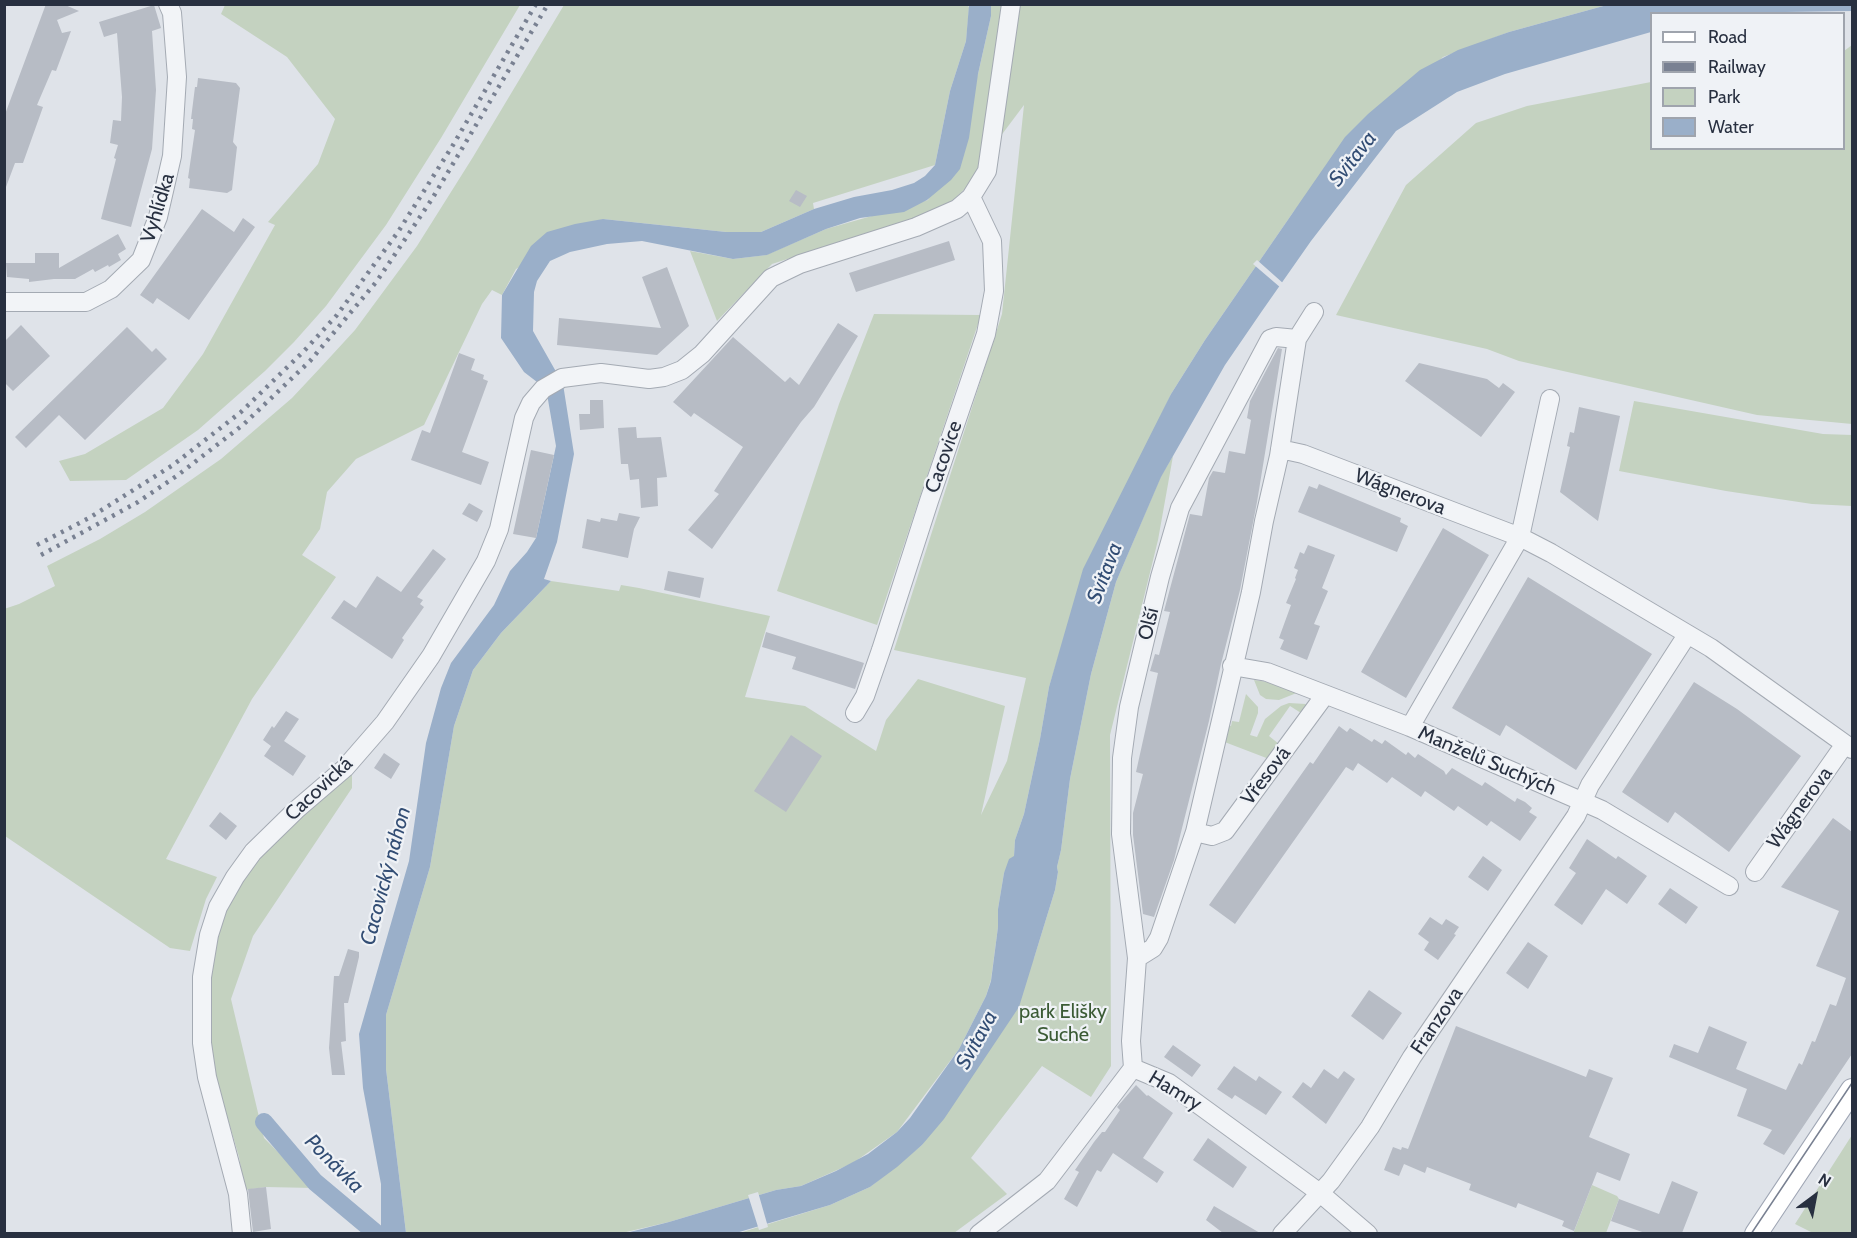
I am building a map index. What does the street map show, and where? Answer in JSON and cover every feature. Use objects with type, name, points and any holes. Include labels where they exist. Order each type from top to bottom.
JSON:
[{"type":"main road","points":[[1756,1233],[1852,1090]]},
{"type":"street","points":[[971,197],[987,171],[1011,4]]},
{"type":"street","name":"Vyhlídka","points":[[4,302],[86,302],[111,289],[141,260],[158,217],[172,156],[177,77],[170,9]]},
{"type":"street","name":"Cacovická","points":[[242,1233],[238,1194],[207,1077],[202,1042],[202,977],[209,935],[218,907],[253,852],[296,810],[345,768],[385,722],[431,656],[486,561],[499,529],[524,418],[531,403],[543,389],[562,378],[601,373],[650,379],[664,378],[682,370],[702,354],[771,278],[800,264],[944,216],[971,197]]},
{"type":"street","name":"Cacovice","points":[[855,713],[865,696],[875,669],[986,334],[994,291],[992,241],[971,197]]},
{"type":"street","points":[[1137,958],[1153,948],[1162,932],[1195,832],[1251,592],[1280,448],[1297,339],[1314,312]]},
{"type":"street","name":"Olší","points":[[1133,1068],[1131,1041],[1137,958],[1121,834],[1122,758],[1129,707],[1160,577],[1180,508],[1270,339],[1283,337],[1297,339]]},
{"type":"street","points":[[1410,728],[1520,537],[1550,399]]},
{"type":"street","name":"Wágnerova","points":[[1280,448],[1304,454],[1520,537],[1551,553],[1711,648],[1849,747],[1755,872]]},
{"type":"street","points":[[1582,801],[1590,784],[1687,635]]},
{"type":"street","name":"Manželů Suchých","points":[[1232,666],[1267,672],[1410,728],[1582,801],[1602,810],[1729,886]]},
{"type":"street","name":"Vřesová","points":[[1195,832],[1212,836],[1225,831],[1325,695]]},
{"type":"street","name":"Franzova","points":[[1282,1233],[1331,1181],[1375,1119],[1412,1058],[1576,816],[1582,801]]},
{"type":"street","name":"Hamry","points":[[980,1233],[1047,1181],[1133,1068],[1169,1083],[1320,1193],[1368,1233]]},
{"type":"green space","points":[[225,5],[520,5],[386,225],[326,306],[294,342],[198,430],[126,480],[70,481],[59,461],[85,454],[163,408],[203,354],[275,225],[268,222],[318,164],[335,119],[287,57],[221,14]]},
{"type":"green space","points":[[564,5],[968,5],[969,8],[966,41],[950,91],[935,165],[813,203],[814,209],[761,232],[726,232],[603,219],[516,269],[502,295],[492,290],[482,304],[424,425],[356,459],[327,492],[320,529],[302,555],[336,577],[252,699],[166,859],[217,877],[206,899],[190,951],[170,948],[5,836],[4,609],[55,586],[47,566],[100,539],[145,512],[221,459],[292,398],[321,367],[355,330],[417,246]]},
{"type":"green space","points":[[991,5],[1607,5],[1509,32],[1443,57],[1294,211],[1205,340],[1171,394],[1074,606],[1049,687],[1024,814],[1015,840],[1014,857],[1004,873],[991,980],[986,996],[959,1049],[897,1132],[853,1163],[801,1186],[776,1190],[669,1222],[622,1233],[406,1233],[386,1069],[386,1015],[430,867],[454,726],[473,670],[501,633],[551,581],[619,591],[621,585],[770,616],[745,697],[805,706],[876,751],[886,720],[918,679],[1005,706],[981,815],[1007,761],[1026,678],[894,650],[1002,314],[1024,105],[982,161],[976,178],[945,208],[772,264],[717,321],[690,251],[733,259],[766,255],[826,229],[928,200],[978,74],[991,16]]},
{"type":"green space","points":[[1852,45],[1852,424],[1757,415],[1519,361],[1487,349],[1336,315],[1406,185],[1476,123],[1527,106],[1650,82],[1650,150],[1845,150],[1845,50]]},
{"type":"green space","points":[[874,314],[981,315],[877,625],[777,591],[839,404]]},
{"type":"green space","points":[[1634,401],[1823,434],[1852,435],[1852,506],[1812,504],[1619,471]]},
{"type":"green space","name":"park Elišky Suché","points":[[1173,456],[1158,540],[1110,735],[1111,1066],[1091,1097],[1042,1066],[971,1158],[1007,1194],[954,1233],[736,1234],[830,1205],[870,1187],[922,1145],[1034,958],[1055,890],[1070,779],[1091,674],[1116,582],[1161,476]]},
{"type":"green space","points":[[1254,680],[1299,692],[1279,700],[1266,699],[1260,695]]},
{"type":"green space","points":[[1246,694],[1258,707],[1250,735],[1257,737],[1265,719],[1281,706],[1289,703],[1306,704],[1301,713],[1290,706],[1269,736],[1279,744],[1269,759],[1222,741],[1226,724],[1231,726],[1232,721],[1239,722]]},
{"type":"green space","points":[[352,770],[352,788],[253,936],[231,999],[264,1138],[314,1188],[266,1187],[245,1190],[239,1157],[214,1071],[207,1007],[213,946],[221,915],[237,882],[298,815]]},
{"type":"green space","points":[[1852,1135],[1852,1233],[1813,1233],[1795,1224]]},
{"type":"green space","points":[[1592,1185],[1619,1199],[1606,1233],[1573,1234]]},
{"type":"water","points":[[969,5],[991,5],[991,16],[978,74],[969,138],[960,169],[951,180],[927,200],[904,212],[860,218],[826,229],[767,255],[733,259],[642,241],[607,244],[570,252],[550,261],[537,281],[534,292],[533,331],[563,384],[574,454],[557,542],[544,579],[551,581],[501,633],[473,670],[454,726],[430,867],[386,1015],[386,1069],[406,1233],[381,1233],[381,1184],[363,1088],[359,1034],[409,861],[426,743],[441,688],[451,663],[494,605],[510,571],[536,538],[556,446],[547,394],[524,372],[501,338],[502,295],[531,246],[547,232],[575,224],[603,219],[726,232],[761,232],[814,209],[914,183],[925,176],[935,165],[950,91],[966,41]]},
{"type":"water","name":"Svitava","points":[[1607,5],[1852,5],[1852,11],[1650,12],[1650,32],[1505,74],[1457,92],[1396,131],[1311,241],[1225,365],[1161,477],[1116,582],[1091,674],[1070,779],[1055,890],[1019,1007],[944,1119],[922,1145],[897,1167],[870,1187],[830,1205],[736,1233],[622,1234],[776,1190],[801,1186],[868,1154],[897,1132],[910,1118],[959,1049],[986,996],[991,981],[1004,873],[1009,859],[1014,856],[1015,840],[1024,814],[1049,687],[1083,569],[1171,394],[1205,340],[1345,137],[1368,114],[1420,70],[1458,50],[1509,32]]},
{"type":"pier","points":[[1257,260],[1284,284],[1281,288],[1253,264]]},
{"type":"pier","points":[[758,1192],[768,1227],[759,1230],[748,1195]]},
{"type":"building","points":[[46,4],[63,4],[79,11],[57,20],[62,33],[71,31],[56,71],[52,70],[37,105],[43,107],[23,163],[15,163],[6,187],[4,187],[4,117]]},
{"type":"building","points":[[154,5],[161,28],[152,31],[156,90],[152,149],[131,227],[101,219],[118,145],[110,143],[113,120],[121,121],[122,97],[117,33],[104,37],[99,22]]},
{"type":"building","points":[[198,78],[236,83],[240,88],[233,142],[237,147],[232,190],[227,193],[189,188],[190,179],[188,178],[195,130],[192,129],[193,119],[191,119]]},
{"type":"building","points":[[796,190],[807,196],[800,207],[789,201]]},
{"type":"building","points":[[202,209],[234,232],[243,218],[255,227],[189,320],[157,298],[153,304],[140,295]]},
{"type":"building","points":[[118,234],[126,249],[118,254],[121,260],[109,267],[108,265],[95,272],[93,269],[75,279],[29,282],[29,279],[7,277],[6,263],[35,263],[35,253],[59,253],[59,268]]},
{"type":"building","points":[[949,241],[955,260],[856,292],[849,273]]},
{"type":"building","points":[[667,267],[689,326],[657,355],[557,345],[559,318],[661,328],[642,277]]},
{"type":"building","points":[[838,323],[858,336],[814,407],[801,422],[712,549],[688,530],[719,494],[714,491],[743,447],[694,413],[691,417],[673,402],[733,337],[785,382],[790,377],[799,385]]},
{"type":"building","points":[[21,325],[50,356],[13,391],[4,382],[4,342]]},
{"type":"building","points":[[127,327],[152,352],[156,348],[167,359],[85,440],[59,415],[26,448],[15,437]]},
{"type":"building","points":[[1278,348],[1282,349],[1240,590],[1174,860],[1154,917],[1143,914],[1133,835],[1133,813],[1143,774],[1136,772],[1158,673],[1150,671],[1155,654],[1159,655],[1170,612],[1164,611],[1190,514],[1202,516],[1209,478],[1213,471],[1225,473],[1229,451],[1245,454],[1251,420],[1247,418],[1250,401]]},
{"type":"building","points":[[459,353],[475,359],[471,370],[484,375],[483,379],[488,381],[462,452],[489,462],[481,485],[411,460],[422,430],[430,433]]},
{"type":"building","points":[[1419,363],[1487,379],[1499,388],[1503,383],[1515,392],[1481,437],[1405,381]]},
{"type":"building","points":[[590,400],[603,400],[604,428],[580,430],[579,414],[590,414]]},
{"type":"building","points":[[1579,407],[1620,416],[1598,521],[1560,492],[1570,447],[1567,446],[1570,432],[1574,433]]},
{"type":"building","points":[[636,427],[637,438],[661,437],[667,477],[657,478],[658,506],[641,508],[639,479],[630,480],[628,464],[621,464],[618,428]]},
{"type":"building","points":[[531,450],[554,455],[536,538],[513,534]]},
{"type":"building","points":[[1319,484],[1401,518],[1400,522],[1408,526],[1397,552],[1298,512],[1309,486],[1317,489]]},
{"type":"building","points":[[469,503],[483,511],[477,522],[462,514]]},
{"type":"building","points":[[619,513],[640,517],[634,529],[628,558],[582,548],[587,519],[600,522],[601,518],[617,521]]},
{"type":"building","points":[[1443,528],[1489,555],[1406,698],[1361,672]]},
{"type":"building","points":[[1308,545],[1335,555],[1322,588],[1328,591],[1314,624],[1320,626],[1307,660],[1280,649],[1284,640],[1279,638],[1291,605],[1286,603],[1296,579],[1298,570],[1294,568],[1300,552],[1304,554]]},
{"type":"building","points":[[433,549],[446,559],[417,597],[423,600],[420,604],[424,607],[402,638],[404,640],[392,659],[331,618],[344,600],[356,608],[377,576],[401,592]]},
{"type":"building","points":[[668,571],[704,578],[700,598],[664,590]]},
{"type":"building","points":[[1528,577],[1652,654],[1576,770],[1506,725],[1500,736],[1452,708]]},
{"type":"building","points":[[766,632],[864,663],[855,689],[792,669],[796,657],[762,647]]},
{"type":"building","points":[[1694,682],[1737,709],[1801,756],[1729,852],[1675,812],[1668,823],[1622,792]]},
{"type":"building","points":[[286,711],[299,719],[284,741],[306,756],[293,776],[264,756],[271,746],[263,740]]},
{"type":"building","points":[[1339,726],[1347,732],[1350,728],[1372,742],[1374,739],[1382,744],[1385,740],[1406,755],[1408,752],[1415,758],[1418,754],[1444,771],[1446,775],[1452,768],[1482,786],[1485,782],[1515,802],[1517,798],[1525,802],[1532,808],[1529,812],[1537,817],[1520,841],[1491,821],[1487,826],[1458,806],[1454,811],[1425,791],[1421,797],[1392,777],[1387,783],[1358,763],[1353,771],[1346,767],[1235,924],[1209,905],[1310,762],[1313,764]]},
{"type":"building","points":[[791,735],[822,756],[786,812],[754,791]]},
{"type":"building","points":[[384,753],[400,764],[391,779],[374,768]]},
{"type":"building","points":[[220,812],[237,826],[226,840],[209,826]]},
{"type":"building","points":[[1833,818],[1852,832],[1852,1054],[1784,1155],[1763,1144],[1772,1130],[1737,1116],[1747,1089],[1669,1057],[1674,1044],[1698,1053],[1709,1026],[1747,1042],[1736,1069],[1786,1090],[1799,1063],[1802,1065],[1812,1041],[1815,1042],[1830,1004],[1836,1006],[1846,978],[1816,966],[1839,911],[1781,887]]},
{"type":"building","points":[[1587,839],[1616,859],[1618,856],[1647,876],[1627,904],[1606,889],[1582,925],[1554,905],[1576,873],[1569,868]]},
{"type":"building","points":[[1483,856],[1502,870],[1488,891],[1468,877]]},
{"type":"building","points":[[1670,888],[1698,907],[1686,924],[1658,904]]},
{"type":"building","points":[[1430,917],[1442,925],[1446,919],[1459,927],[1438,960],[1424,950],[1429,942],[1418,934]]},
{"type":"building","points":[[1528,942],[1548,956],[1528,989],[1506,973]]},
{"type":"building","points":[[348,949],[359,952],[359,957],[348,1003],[344,1003],[346,1041],[341,1042],[345,1075],[332,1075],[329,1048],[334,976],[339,976]]},
{"type":"building","points":[[1369,990],[1402,1013],[1383,1040],[1351,1016]]},
{"type":"building","points":[[1456,1026],[1586,1077],[1589,1069],[1613,1078],[1589,1137],[1630,1154],[1620,1181],[1597,1172],[1574,1231],[1562,1226],[1564,1221],[1518,1203],[1516,1208],[1469,1190],[1471,1184],[1427,1167],[1425,1173],[1404,1164],[1399,1176],[1384,1170],[1393,1147],[1401,1150],[1402,1147],[1408,1149]]},
{"type":"building","points":[[1173,1045],[1201,1065],[1192,1077],[1164,1057]]},
{"type":"building","points":[[1234,1066],[1256,1081],[1259,1076],[1282,1092],[1266,1115],[1235,1095],[1232,1099],[1217,1089]]},
{"type":"building","points":[[1324,1069],[1338,1079],[1344,1071],[1355,1079],[1326,1124],[1292,1097],[1303,1082],[1311,1088]]},
{"type":"building","points":[[1136,1085],[1147,1096],[1173,1113],[1143,1158],[1164,1172],[1157,1183],[1113,1153],[1101,1172],[1097,1170],[1077,1207],[1064,1199],[1079,1172],[1075,1170],[1120,1110],[1117,1107]]},
{"type":"building","points":[[1208,1138],[1247,1167],[1233,1188],[1193,1160]]},
{"type":"building","points":[[1672,1181],[1698,1192],[1682,1233],[1645,1233],[1611,1221],[1619,1199],[1659,1214]]},
{"type":"building","points":[[266,1187],[271,1229],[253,1232],[248,1189]]},
{"type":"building","points":[[1214,1206],[1260,1233],[1223,1233],[1206,1220]]},
{"type":"waterway","name":"Ponávka","points":[[264,1122],[315,1182],[377,1234]]},
{"type":"tram line","points":[[1751,1234],[1852,1083]]},
{"type":"railway","points":[[37,545],[89,518],[173,465],[241,412],[304,351],[337,315],[398,232],[453,145],[536,4]]},
{"type":"railway","points":[[41,555],[138,502],[178,475],[244,424],[310,361],[377,281],[432,199],[548,4]]},
{"type":"water label","name":"Cacovický náhon","points":[[386,876]]}]
